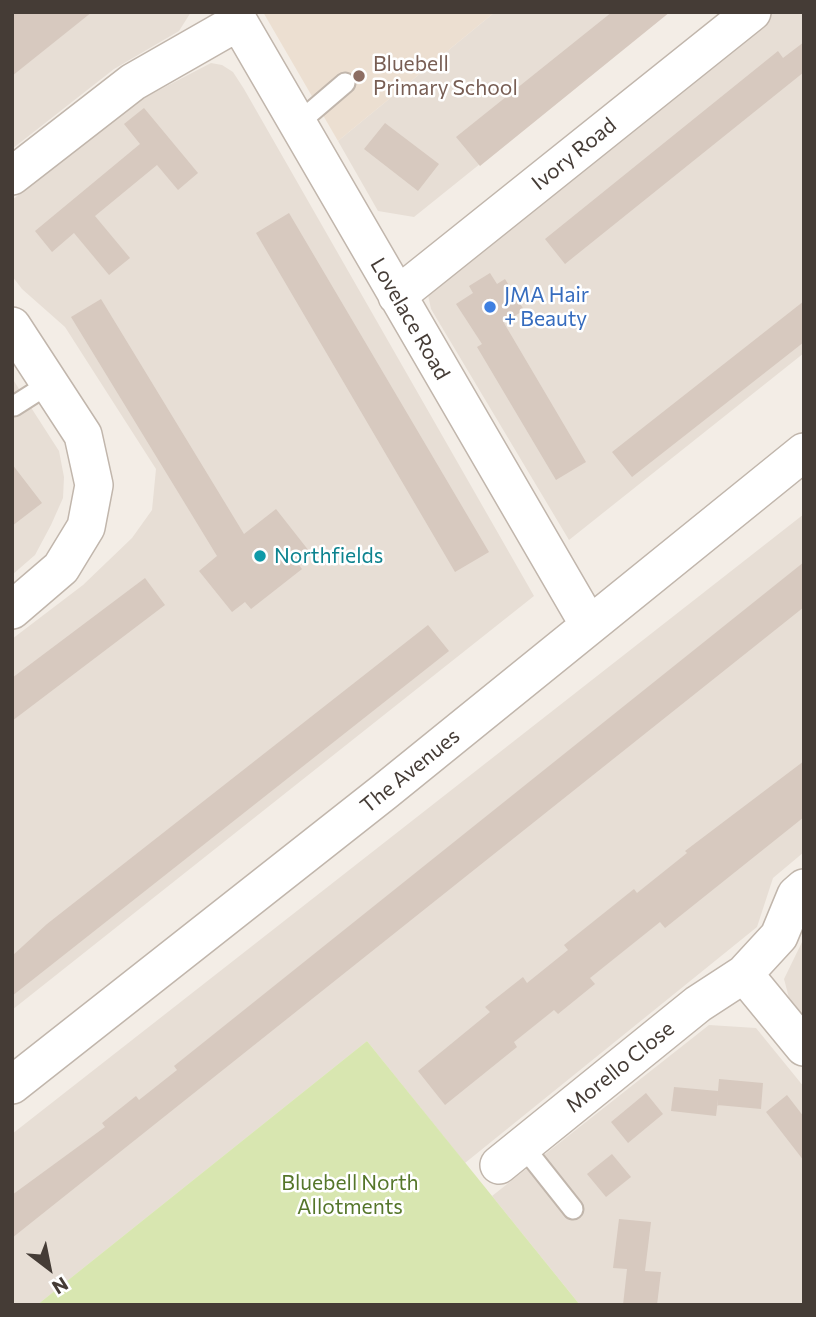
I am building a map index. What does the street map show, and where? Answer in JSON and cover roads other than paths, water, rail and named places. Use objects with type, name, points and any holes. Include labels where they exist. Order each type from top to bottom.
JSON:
[{"type":"street","name":"Ivory Road","points":[[397,296],[752,12]]},
{"type":"street","name":"Lovelace Road","points":[[236,17],[589,625]]},
{"type":"street","points":[[12,176],[133,82],[236,17]]},
{"type":"street","points":[[12,326],[83,435],[94,485],[86,527],[61,568],[12,610]]},
{"type":"street","name":"The Avenues","points":[[12,1085],[373,800],[804,452]]},
{"type":"street","name":"Morello Close","points":[[511,1155],[698,1004],[744,974],[779,936],[796,895],[804,888]]},
{"type":"street","points":[[744,974],[804,1048]]},
{"type":"lane","points":[[297,124],[345,83]]},
{"type":"lane","points":[[14,406],[50,383]]},
{"type":"lane","points":[[511,1155],[573,1209]]},
{"type":"place","name":"Bluebell Primary School","points":[[359,76]]},
{"type":"place","name":"JMA Hair + Beauty","points":[[490,307]]},
{"type":"place","name":"Northfields","points":[[260,556]]},
{"type":"park label","name":"Bluebell North Allotments","points":[[350,1195]]}]
